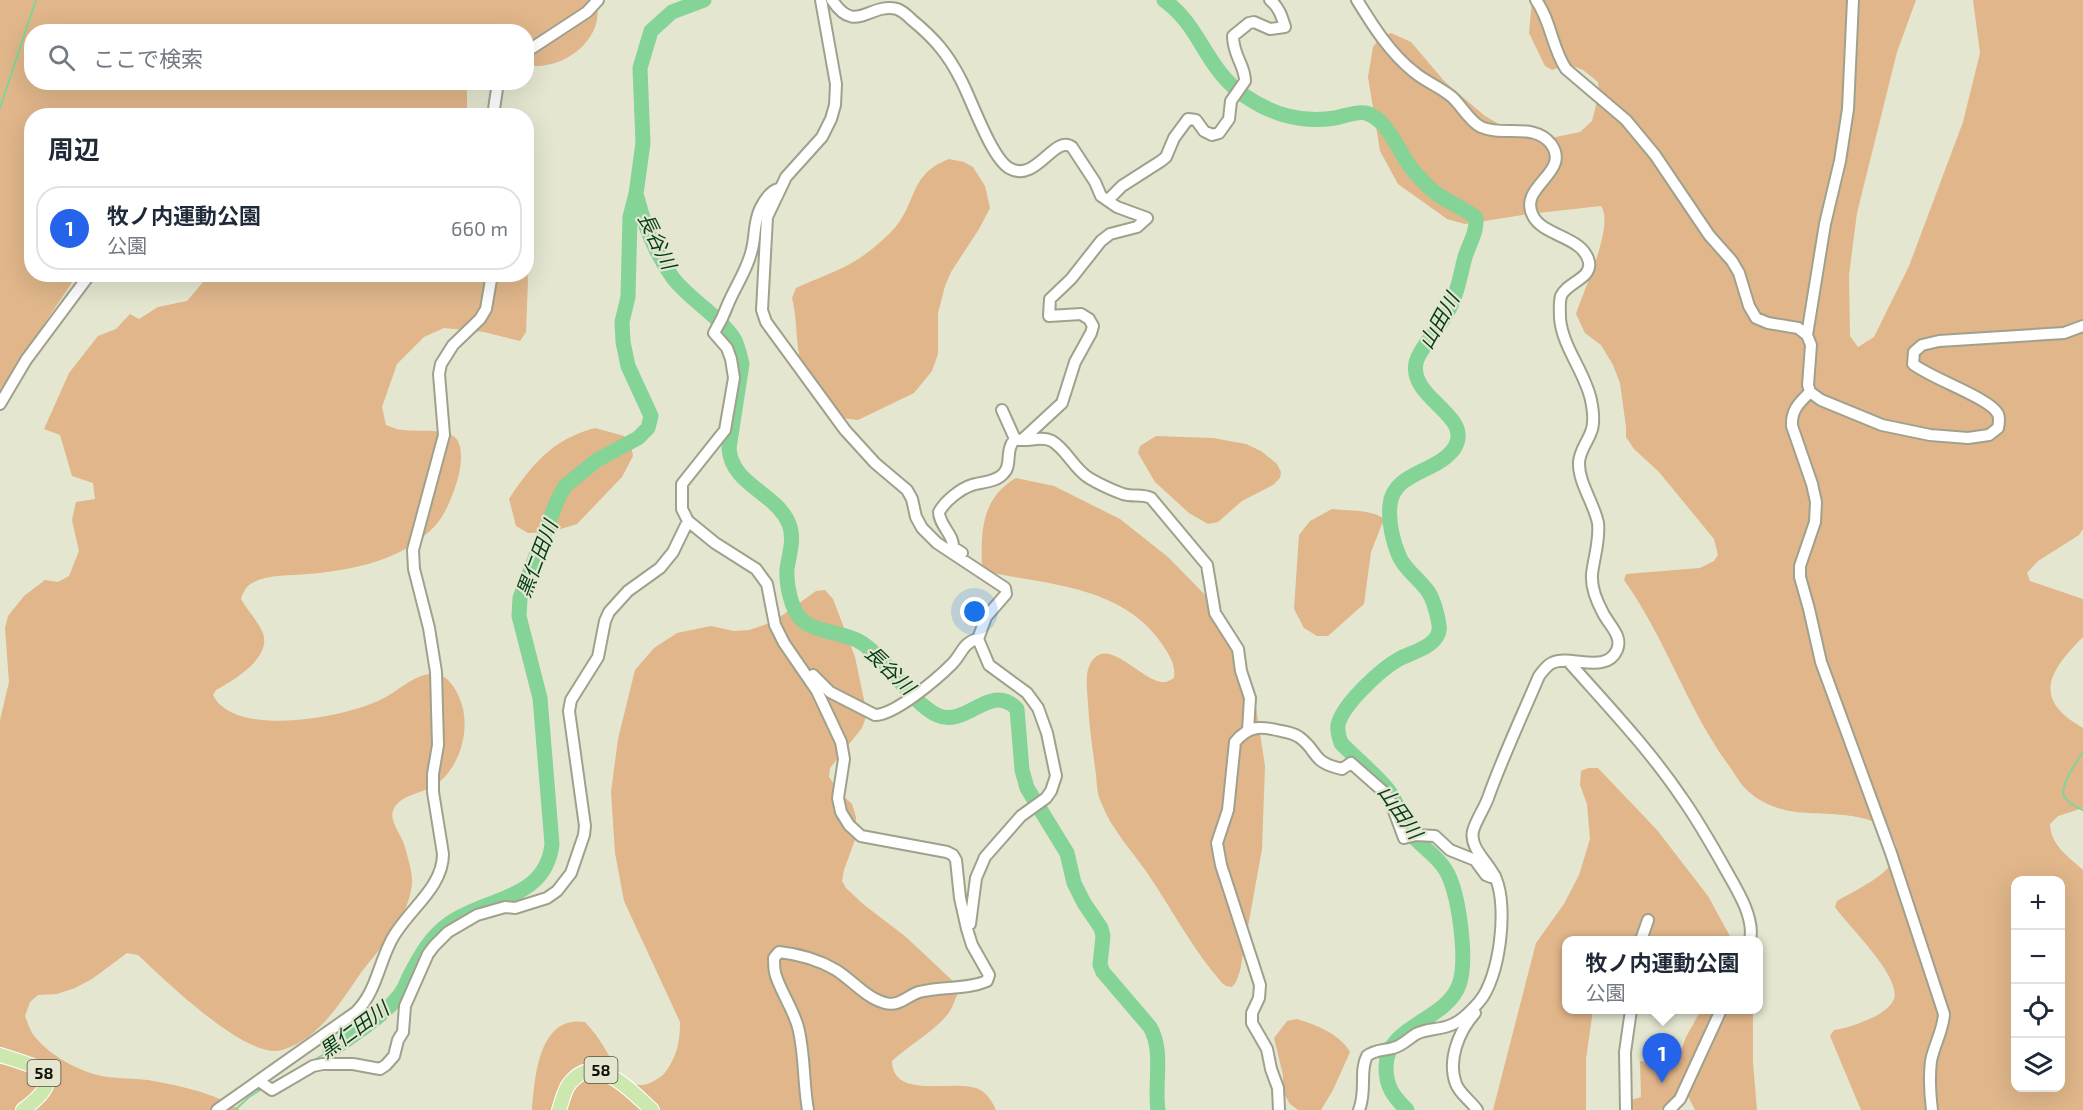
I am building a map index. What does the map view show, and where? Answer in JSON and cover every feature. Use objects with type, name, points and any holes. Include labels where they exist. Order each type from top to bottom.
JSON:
[{"type":"main road","name":"58","points":[[0,1054],[36,1067],[46,1076],[48,1081],[43,1093],[23,1110]]},
{"type":"main road","name":"58","points":[[560,1110],[568,1085],[582,1071],[601,1070],[652,1110]]},
{"type":"street","points":[[534,47],[587,12],[598,0]]},
{"type":"street","points":[[821,0],[836,84],[835,105],[822,137],[786,177],[766,217],[762,310],[766,322],[845,430],[875,463],[907,490],[922,528],[937,543],[1003,585],[1006,594],[986,617],[978,639],[989,665],[1019,686],[1033,700],[1047,733],[1056,776],[1046,798],[1034,805],[985,857],[976,878],[971,920],[967,929]]},
{"type":"street","points":[[832,0],[839,11],[847,16],[854,17],[889,9],[901,11],[932,36],[961,78],[997,156],[1011,169],[1019,171],[1028,169],[1046,158],[1060,145],[1068,144],[1095,182],[1101,196],[1117,207],[1147,218],[1137,227],[1110,234],[1101,241],[1071,279],[1050,299],[1049,316],[1081,314],[1089,319],[1093,326],[1091,333],[1075,362],[1062,403],[1009,448],[1008,468],[1004,474],[969,485],[959,491],[939,512],[940,521],[953,542],[953,547]]},
{"type":"street","points":[[1108,200],[1122,186],[1166,157],[1174,138],[1188,119],[1196,120],[1204,131],[1212,135],[1219,133],[1229,119],[1229,106],[1245,76],[1235,55],[1233,36],[1249,23],[1254,22],[1270,29],[1285,27],[1281,14],[1275,4],[1269,0]]},
{"type":"street","points":[[1357,0],[1394,54],[1415,74],[1440,87],[1458,102],[1476,123],[1490,130],[1526,131],[1540,135],[1551,144],[1556,155],[1555,168],[1538,184],[1530,200],[1530,209],[1534,219],[1541,225],[1577,245],[1586,255],[1589,263],[1584,276],[1567,287],[1561,296],[1559,309],[1566,340],[1588,387],[1592,403],[1594,421],[1592,432],[1582,448],[1579,463],[1599,534],[1592,576],[1595,595],[1618,640],[1618,648],[1604,661],[1552,663],[1539,676],[1473,831],[1473,840],[1477,850],[1495,876],[1501,891],[1502,927],[1487,992],[1452,1025],[1417,1034],[1390,1049],[1371,1053],[1365,1060],[1364,1099],[1359,1110]]},
{"type":"street","points":[[1536,0],[1547,22],[1559,59],[1566,69],[1626,120],[1655,155],[1693,214],[1732,261],[1756,318],[1768,323],[1798,328],[1807,335]]},
{"type":"street","points":[[1853,0],[1848,109],[1840,160],[1825,224],[1807,335],[1810,345],[1808,385],[1810,392],[1821,400],[1882,425],[1930,435],[1968,438],[1989,435],[1998,428],[2000,419],[1997,412],[1982,400],[1913,364],[1914,352],[1922,345],[1940,341],[2064,333],[2083,326]]},
{"type":"street","points":[[494,108],[497,90]]},
{"type":"street","points":[[778,189],[774,190],[761,206],[754,224],[756,237],[750,257],[723,319],[714,333],[727,348],[734,378],[725,430],[682,484],[682,509],[688,521],[763,576],[770,593],[775,625],[784,643],[817,691],[841,742],[844,759],[838,798],[841,812],[849,825],[861,836],[953,855],[956,860],[960,898],[967,929],[972,945],[988,975],[987,981],[976,986],[928,990],[915,993],[900,1003],[886,1004],[865,992],[835,969],[798,954],[779,952],[774,958],[775,975],[790,1003],[798,1026],[803,1050],[804,1087],[808,1110]]},
{"type":"street","points":[[0,404],[26,360],[84,282]]},
{"type":"street","points":[[217,1110],[264,1085],[364,1004],[373,988],[390,942],[402,923],[434,885],[443,864],[433,792],[433,774],[438,745],[436,672],[429,628],[414,569],[413,550],[444,435],[439,374],[441,364],[453,345],[480,319],[486,309],[491,282]]},
{"type":"street","points":[[1810,392],[1796,406],[1791,416],[1792,426],[1816,502],[1815,522],[1800,566],[1800,577],[1821,662],[1892,853],[1944,1014],[1931,1060],[1932,1110]]},
{"type":"street","points":[[1002,410],[1019,440]]},
{"type":"street","points":[[1019,440],[1042,438],[1052,441],[1082,474],[1091,480],[1124,494],[1145,495],[1151,498],[1207,565],[1215,613],[1238,649],[1241,671],[1250,698],[1248,729]]},
{"type":"street","points":[[264,1085],[272,1090],[313,1066],[323,1064],[353,1064],[380,1069],[386,1065],[394,1056],[398,1040],[403,1032],[405,1006],[428,954],[434,946],[459,924],[477,915],[505,907],[514,908],[547,898],[556,891],[570,873],[585,826],[569,711],[571,700],[598,657],[609,612],[628,591],[660,568],[673,552],[688,521]]},
{"type":"street","points":[[922,528],[927,528],[993,575],[997,581]]},
{"type":"street","points":[[798,664],[808,670],[830,692],[875,715],[881,715],[914,696],[951,665],[967,643],[978,639]]},
{"type":"street","points":[[1568,661],[1624,723],[1682,797],[1738,891],[1748,916],[1750,936]]},
{"type":"street","points":[[1279,1110],[1278,1088],[1267,1049],[1252,1023],[1252,1013],[1259,998],[1260,986],[1221,865],[1217,843],[1228,810],[1235,742],[1248,729],[1266,727],[1301,738],[1326,766],[1342,770],[1352,763],[1384,793],[1391,803],[1404,838],[1435,836],[1450,850],[1475,860],[1486,875],[1491,878],[1495,876]]},
{"type":"street","points":[[1642,936],[1648,920]]},
{"type":"street","points":[[1477,1110],[1457,1085],[1454,1059],[1458,1040],[1465,1026],[1477,1011],[1479,1002]]},
{"type":"street","points":[[1626,1110],[1625,1052],[1630,1014]]},
{"type":"street","points":[[1670,1110],[1680,1099],[1719,1014]]},
{"type":"shaded area","points":[[0,0],[596,0],[598,14],[595,28],[588,40],[567,58],[540,66],[534,66],[534,24],[24,24],[24,90],[467,90],[467,108],[24,108],[24,282],[72,282],[0,390]]},
{"type":"shaded area","points":[[1532,0],[1916,0],[1897,52],[1857,213],[1849,275],[1850,336],[1858,347],[1874,337],[1909,266],[1963,122],[1980,53],[1973,0],[2083,0],[2083,529],[2079,535],[2038,561],[2027,573],[2030,581],[2083,599],[2083,637],[2061,662],[2054,674],[2051,696],[2067,717],[2083,728],[2083,808],[2058,816],[2050,824],[2057,845],[2083,870],[2083,1110],[1861,1110],[1830,1036],[1834,1030],[1859,1023],[1883,1012],[1893,1002],[1894,990],[1882,965],[1835,907],[1837,901],[1885,871],[1896,854],[1896,845],[1889,832],[1864,818],[1785,810],[1761,801],[1746,789],[1712,741],[1652,625],[1624,580],[1626,574],[1700,568],[1714,561],[1718,555],[1714,539],[1659,472],[1634,449],[1626,437],[1620,383],[1613,365],[1601,345],[1585,333],[1576,314],[1601,243],[1604,215],[1601,206],[1465,224],[1447,219],[1398,184],[1380,151],[1368,77],[1373,47],[1382,35],[1391,33],[1411,42],[1445,82],[1485,116],[1521,137],[1551,138],[1580,132],[1592,121],[1599,93],[1598,82],[1583,70],[1568,64],[1552,70],[1545,66],[1529,33]]},
{"type":"shaded area","points":[[949,159],[964,162],[973,167],[985,186],[990,208],[945,286],[938,313],[938,354],[932,371],[914,393],[858,420],[841,418],[812,385],[802,366],[792,298],[796,288],[848,265],[878,244],[900,222],[914,191],[926,173]]},
{"type":"shaded area","points":[[203,282],[528,282],[526,332],[520,341],[484,332],[444,328],[424,337],[397,364],[382,407],[386,425],[401,430],[442,432],[453,436],[459,443],[461,454],[459,474],[450,502],[438,522],[421,539],[376,562],[342,570],[260,579],[249,585],[241,599],[262,631],[263,650],[251,666],[216,690],[213,695],[225,709],[243,717],[293,720],[319,717],[366,706],[423,675],[440,675],[452,684],[463,709],[465,721],[461,748],[449,772],[440,781],[399,802],[393,811],[393,819],[410,864],[412,880],[405,910],[399,922],[335,1010],[316,1030],[295,1045],[282,1050],[267,1050],[248,1043],[207,1016],[138,955],[127,953],[92,979],[75,988],[57,994],[38,995],[30,1002],[25,1016],[33,1035],[41,1044],[74,1066],[102,1076],[148,1080],[184,1087],[207,1094],[240,1110],[0,1110],[0,720],[9,682],[5,628],[8,616],[24,596],[45,580],[58,582],[69,576],[79,551],[72,520],[76,502],[95,499],[93,483],[72,476],[60,435],[44,429],[69,373],[98,336],[116,329],[130,314],[139,319],[158,307],[187,301]]},
{"type":"shaded area","points":[[595,428],[624,436],[631,445],[633,456],[622,477],[577,524],[551,532],[528,533],[516,526],[509,499],[526,475],[555,446]]},
{"type":"shaded area","points":[[1156,436],[1213,438],[1246,444],[1261,451],[1277,464],[1281,472],[1280,478],[1273,485],[1242,501],[1218,522],[1208,524],[1189,513],[1155,482],[1138,453],[1140,446]]},
{"type":"shaded area","points":[[1016,478],[1054,486],[1120,519],[1168,557],[1209,599],[1235,634],[1254,694],[1265,766],[1262,849],[1240,971],[1232,987],[1222,983],[1183,930],[1148,874],[1116,831],[1105,812],[1098,792],[1087,691],[1090,665],[1097,656],[1113,655],[1149,677],[1166,682],[1174,678],[1171,660],[1146,624],[1104,598],[1056,584],[982,571],[983,530],[989,507],[1004,486]]},
{"type":"shaded area","points":[[1332,509],[1366,512],[1384,519],[1371,552],[1364,604],[1328,636],[1317,636],[1304,628],[1294,609],[1299,535],[1310,521]]},
{"type":"shaded area","points":[[825,590],[833,599],[855,657],[867,714],[862,728],[830,768],[829,777],[841,794],[852,804],[856,817],[856,837],[842,881],[863,904],[906,937],[955,983],[958,993],[944,1018],[892,1061],[895,1074],[903,1081],[915,1085],[972,1087],[982,1091],[996,1110],[532,1110],[542,1051],[548,1038],[557,1028],[569,1022],[585,1022],[621,1073],[635,1084],[643,1085],[652,1082],[664,1074],[672,1062],[678,1043],[680,1022],[624,901],[615,853],[611,792],[618,739],[635,670],[654,648],[677,633],[711,626],[734,631],[749,630],[773,622],[816,591]]},
{"type":"shaded area","points":[[1598,768],[1657,830],[1708,896],[1730,936],[1562,936],[1562,1014],[1592,1014],[1586,1059],[1586,1110],[1493,1110],[1536,943],[1564,904],[1579,875],[1590,839],[1587,804],[1580,785],[1581,771]]},
{"type":"shaded area","points":[[1699,1014],[1753,1014],[1753,1062],[1757,1110],[1695,1110],[1683,1087],[1669,1108],[1629,1110],[1628,1101],[1641,1097],[1640,1061],[1675,1067],[1686,1037]]},
{"type":"shaded area","points":[[1297,1019],[1333,1035],[1350,1052],[1321,1110],[1298,1110],[1290,1104],[1283,1092],[1283,1075],[1274,1038],[1287,1021]]},
{"type":"waterway","points":[[28,24],[36,0]]},
{"type":"waterway","name":"黒仁田川","points":[[330,1051],[391,1005],[401,993],[426,947],[443,928],[465,914],[527,887],[539,876],[547,862],[552,844],[540,698],[519,616],[520,598],[557,501],[565,486],[597,460],[638,438],[648,428],[651,416],[628,366],[622,322],[628,297],[630,217],[636,194],[643,143],[640,68],[651,31],[672,12],[704,0]]},
{"type":"waterway","name":"山田川","points":[[1164,0],[1187,22],[1221,73],[1245,96],[1277,113],[1299,118],[1335,118],[1355,113],[1366,113],[1374,117],[1387,129],[1407,162],[1427,186],[1476,218],[1474,234],[1453,300],[1416,363],[1416,376],[1422,387],[1456,425],[1458,436],[1455,447],[1448,456],[1399,485],[1390,505],[1390,525],[1397,552],[1406,568],[1431,596],[1439,632],[1430,644],[1399,659],[1373,679],[1354,698],[1341,717],[1338,727],[1341,743],[1384,785],[1413,836],[1445,869],[1458,909],[1463,960],[1459,985],[1442,1008],[1405,1032],[1395,1042],[1389,1053],[1386,1067],[1389,1086],[1394,1096],[1407,1110]]},
{"type":"waterway","points":[[0,108],[24,36]]},
{"type":"waterway","name":"長谷川","points":[[637,197],[651,239],[673,278],[727,329],[739,350],[742,364],[729,448],[732,461],[738,471],[775,504],[789,524],[792,541],[787,582],[798,616],[815,628],[862,643],[881,660],[918,701],[937,715],[948,718],[958,716],[987,702],[997,700],[1007,702],[1017,709],[1022,770],[1027,788],[1067,853],[1074,883],[1101,928],[1103,936],[1100,965],[1103,972],[1150,1027],[1154,1036],[1158,1057],[1158,1110]]},
{"type":"waterway","points":[[2083,752],[2067,778],[2063,795],[2071,804],[2083,810]]},
{"type":"waterway","name":"黒仁田川","points":[[271,1084],[330,1051]]},
{"type":"waterway","name":"黒仁田川","points":[[235,1110],[263,1088]]},
{"type":"place","name":"牧ノ内運動公園","points":[[1662,1083]]}]
